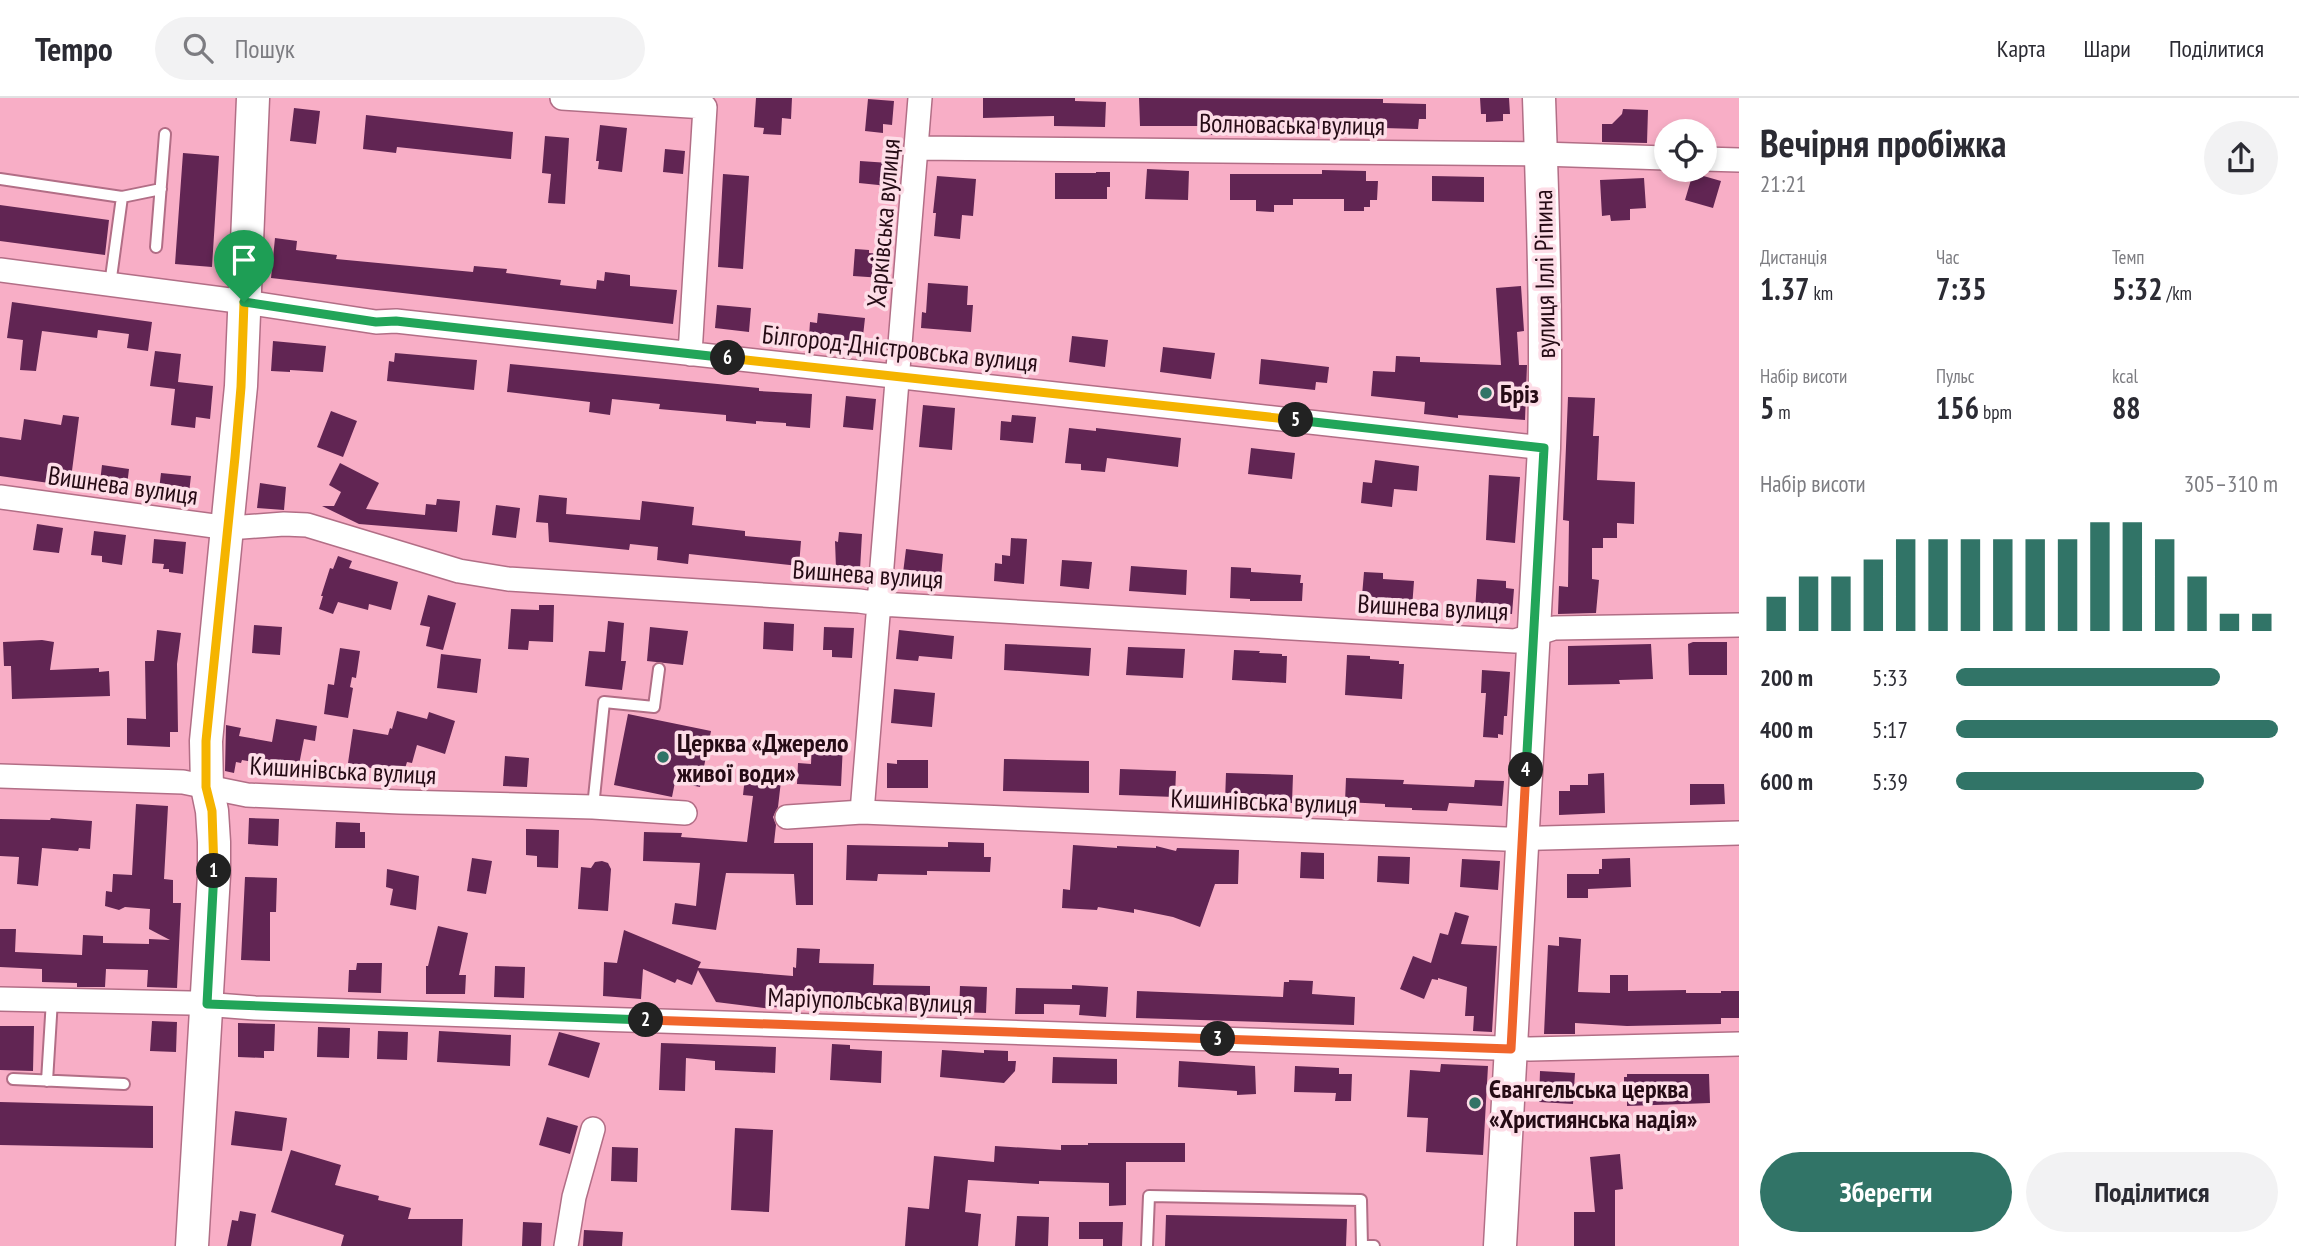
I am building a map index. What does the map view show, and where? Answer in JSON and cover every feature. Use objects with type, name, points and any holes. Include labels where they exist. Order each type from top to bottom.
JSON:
[{"type":"street","points":[[192,1246],[214,842],[205,763],[241,387],[253,98]]},
{"type":"street","points":[[562,98],[705,102],[690,354]]},
{"type":"street","name":"Харківська вулиця","points":[[862,812],[920,98]]},
{"type":"street","name":"вулиця Іллі Ріпина","points":[[1500,1246],[1544,448],[1546,359],[1539,98]]},
{"type":"street","name":"Волноваська вулиця","points":[[918,148],[1541,154],[1654,158]]},
{"type":"street","points":[[1717,159],[1739,160]]},
{"type":"street","name":"Білгород-Дністровська вулиця","points":[[0,270],[376,322],[396,321],[898,375],[1544,448]]},
{"type":"street","name":"Вишнева вулиця","points":[[0,498],[229,527],[307,525],[458,571],[508,579],[1515,641],[1554,628],[1739,625]]},
{"type":"street","name":"Кишинівська вулиця","points":[[0,776],[183,782],[247,795],[593,807],[685,813]]},
{"type":"street","name":"Кишинівська вулиця","points":[[787,817],[862,812],[1522,839],[1739,833]]},
{"type":"street","name":"Маріупольська вулиця","points":[[0,999],[1511,1049],[1739,1044]]},
{"type":"street","points":[[566,1246],[574,1196],[593,1129]]},
{"type":"lane","points":[[156,247],[165,134]]},
{"type":"lane","points":[[0,179],[122,197],[160,189]]},
{"type":"lane","points":[[110,285],[122,197]]},
{"type":"lane","points":[[593,807],[604,702],[654,707],[659,668]]},
{"type":"lane","points":[[47,1081],[52,1000]]},
{"type":"lane","points":[[13,1079],[124,1084]]},
{"type":"lane","points":[[1147,1246],[1149,1196],[1362,1200],[1362,1245],[1374,1246]]},
{"type":"building","points":[[756,98],[792,98],[791,119],[782,118],[781,135],[763,134],[764,128],[754,127]]},
{"type":"building","points":[[983,98],[1075,98],[1075,101],[1106,102],[1105,127],[1054,126],[1054,116],[983,118]]},
{"type":"building","points":[[1139,98],[1383,99],[1383,103],[1426,104],[1426,119],[1419,119],[1418,129],[1383,128],[1383,132],[1366,132],[1366,129],[1271,129],[1271,132],[1227,132],[1227,135],[1211,135],[1210,126],[1140,126]]},
{"type":"building","points":[[1480,98],[1509,98],[1510,114],[1503,114],[1503,121],[1486,122],[1486,114],[1481,114]]},
{"type":"building","points":[[868,99],[894,101],[892,125],[883,124],[883,133],[865,131]]},
{"type":"building","points":[[294,108],[320,111],[316,144],[290,141]]},
{"type":"building","points":[[1623,109],[1648,110],[1647,143],[1602,142],[1602,124],[1612,124],[1622,114]]},
{"type":"building","points":[[366,115],[513,132],[511,159],[397,147],[396,153],[363,149]]},
{"type":"building","points":[[600,125],[627,128],[622,172],[598,169],[599,161],[596,161]]},
{"type":"building","points":[[545,136],[569,138],[565,204],[548,203],[551,174],[542,173]]},
{"type":"building","points":[[665,149],[685,151],[683,174],[663,172]]},
{"type":"building","points":[[183,153],[219,156],[212,267],[175,264]]},
{"type":"building","points":[[860,161],[889,163],[888,186],[859,183]]},
{"type":"building","points":[[1147,169],[1189,171],[1188,200],[1145,199]]},
{"type":"building","points":[[1322,170],[1366,171],[1366,181],[1378,181],[1377,200],[1370,200],[1370,207],[1364,207],[1364,211],[1344,211],[1344,199],[1293,199],[1293,205],[1274,205],[1274,212],[1256,211],[1256,200],[1230,200],[1230,174],[1322,174]]},
{"type":"building","points":[[1110,172],[1107,199],[1055,199],[1055,173]]},
{"type":"building","points":[[723,174],[749,176],[743,269],[718,267]]},
{"type":"building","points":[[937,176],[976,179],[973,216],[962,215],[960,239],[934,236],[936,213],[933,213]]},
{"type":"building","points":[[1432,176],[1484,177],[1484,202],[1432,201]]},
{"type":"building","points":[[1644,178],[1646,208],[1630,209],[1630,220],[1611,221],[1610,215],[1602,216],[1600,180]]},
{"type":"building","points":[[1721,181],[1713,208],[1685,200],[1690,182]]},
{"type":"building","points":[[0,205],[109,220],[105,255],[0,241]]},
{"type":"building","points":[[275,238],[297,241],[296,250],[337,255],[336,259],[473,272],[474,266],[507,269],[506,273],[561,280],[560,285],[596,289],[597,280],[604,281],[605,272],[630,275],[630,286],[677,290],[673,324],[271,278]]},
{"type":"building","points":[[855,249],[884,254],[883,278],[853,276]]},
{"type":"building","points":[[928,283],[968,286],[967,305],[973,305],[971,332],[921,328],[922,312],[926,313]]},
{"type":"building","points":[[1521,286],[1524,331],[1517,332],[1519,365],[1527,365],[1525,420],[1424,414],[1425,402],[1371,396],[1373,371],[1395,372],[1396,356],[1420,357],[1420,362],[1501,365],[1496,288]]},
{"type":"building","points":[[12,302],[152,322],[148,351],[127,348],[129,334],[98,330],[97,338],[42,331],[36,371],[20,370],[23,340],[7,338]]},
{"type":"building","points":[[717,305],[751,308],[749,332],[715,328]]},
{"type":"building","points":[[818,313],[865,318],[862,345],[809,337],[810,322],[817,323]]},
{"type":"building","points":[[1072,336],[1108,340],[1105,367],[1069,362]]},
{"type":"building","points":[[273,341],[326,346],[323,372],[271,371]]},
{"type":"building","points":[[1163,347],[1215,353],[1211,379],[1160,372]]},
{"type":"building","points":[[155,351],[181,354],[178,382],[213,386],[210,419],[196,417],[195,428],[171,425],[175,389],[150,386]]},
{"type":"building","points":[[395,353],[477,360],[474,390],[387,381],[389,361],[394,362]]},
{"type":"building","points":[[1261,359],[1329,367],[1327,383],[1316,382],[1315,390],[1259,384]]},
{"type":"building","points":[[510,364],[759,388],[759,391],[812,394],[810,428],[786,426],[786,423],[726,421],[726,415],[659,409],[660,404],[612,399],[610,415],[589,412],[590,402],[507,392]]},
{"type":"building","points":[[846,396],[876,399],[873,430],[843,427]]},
{"type":"building","points":[[1568,397],[1595,398],[1593,436],[1599,436],[1597,480],[1635,482],[1634,524],[1617,523],[1617,538],[1603,538],[1603,548],[1592,548],[1592,579],[1599,580],[1596,613],[1558,614],[1559,586],[1568,587],[1569,521],[1563,520]]},
{"type":"building","points":[[923,405],[955,408],[952,450],[919,447]]},
{"type":"building","points":[[331,411],[357,421],[343,457],[317,447]]},
{"type":"building","points":[[63,415],[79,417],[70,486],[0,476],[0,437],[21,440],[24,419],[61,425]]},
{"type":"building","points":[[1012,415],[1036,417],[1033,443],[1000,440],[1001,421],[1011,422]]},
{"type":"building","points":[[1069,428],[1096,431],[1096,428],[1181,438],[1178,467],[1107,458],[1105,472],[1081,470],[1081,464],[1065,463]]},
{"type":"building","points":[[1251,448],[1295,453],[1292,479],[1248,474]]},
{"type":"building","points":[[1375,460],[1419,466],[1417,491],[1394,489],[1392,507],[1361,503],[1363,482],[1372,483]]},
{"type":"building","points":[[340,463],[379,483],[366,509],[425,515],[426,504],[436,505],[437,499],[460,501],[457,532],[359,524],[322,506],[334,506],[341,492],[329,485]]},
{"type":"building","points":[[102,465],[129,469],[126,494],[99,491]]},
{"type":"building","points":[[161,473],[191,476],[188,501],[158,498]]},
{"type":"building","points":[[1489,475],[1520,477],[1515,543],[1486,540]]},
{"type":"building","points":[[260,483],[286,487],[284,510],[257,508]]},
{"type":"building","points":[[539,495],[567,498],[566,514],[640,520],[642,501],[694,507],[692,525],[745,531],[745,536],[801,541],[799,566],[689,554],[688,564],[657,560],[658,547],[630,544],[629,550],[549,542],[548,523],[536,522]]},
{"type":"building","points":[[496,505],[520,508],[516,538],[492,535]]},
{"type":"building","points":[[37,524],[63,528],[59,553],[33,550]]},
{"type":"building","points":[[94,531],[126,535],[122,565],[102,562],[102,556],[91,555]]},
{"type":"building","points":[[839,532],[862,534],[860,570],[836,568],[835,541],[838,542]]},
{"type":"building","points":[[1011,538],[1027,539],[1024,584],[994,581],[995,563],[1002,564],[1002,555],[1010,556]]},
{"type":"building","points":[[154,539],[186,542],[183,574],[163,569],[164,564],[152,563]]},
{"type":"building","points":[[906,549],[943,554],[941,577],[903,573]]},
{"type":"building","points":[[338,556],[352,561],[349,568],[398,582],[391,610],[369,604],[368,610],[338,602],[333,614],[319,609],[330,568],[333,569]]},
{"type":"building","points":[[1062,560],[1092,562],[1089,589],[1060,586]]},
{"type":"building","points":[[1131,566],[1187,570],[1186,595],[1129,591]]},
{"type":"building","points":[[1231,567],[1251,568],[1251,572],[1301,575],[1302,601],[1250,601],[1230,598]]},
{"type":"building","points":[[1364,572],[1383,573],[1383,579],[1414,581],[1412,608],[1408,608],[1408,611],[1361,608]]},
{"type":"building","points":[[1477,579],[1506,581],[1506,588],[1514,589],[1512,614],[1475,612]]},
{"type":"building","points":[[428,595],[456,603],[443,650],[426,646],[430,627],[420,625]]},
{"type":"building","points":[[539,605],[554,605],[553,642],[529,641],[528,650],[508,649],[511,609],[539,610]]},
{"type":"building","points":[[608,621],[624,623],[621,661],[626,661],[622,690],[585,686],[589,651],[605,652]]},
{"type":"building","points":[[764,622],[794,624],[793,651],[763,649]]},
{"type":"building","points":[[254,625],[282,627],[280,655],[252,653]]},
{"type":"building","points":[[650,627],[688,631],[683,665],[647,661]]},
{"type":"building","points":[[824,627],[854,628],[852,658],[832,657],[832,650],[823,650]]},
{"type":"building","points":[[157,630],[181,633],[177,664],[178,732],[170,732],[170,747],[127,745],[127,718],[146,719],[145,661],[154,661]]},
{"type":"building","points":[[899,630],[954,636],[952,659],[919,656],[918,661],[896,659]]},
{"type":"building","points":[[3,642],[54,642],[50,670],[99,668],[99,672],[109,671],[110,696],[12,699],[11,666],[4,666]]},
{"type":"building","points":[[1727,642],[1727,675],[1689,675],[1688,644]]},
{"type":"building","points":[[1005,644],[1091,648],[1089,676],[1004,670]]},
{"type":"building","points":[[1651,644],[1653,679],[1619,680],[1620,684],[1568,685],[1568,646]]},
{"type":"building","points":[[1128,647],[1185,649],[1183,678],[1126,675]]},
{"type":"building","points":[[340,648],[360,651],[356,678],[352,677],[350,687],[353,688],[348,718],[324,714],[328,684],[334,685]]},
{"type":"building","points":[[1234,650],[1287,656],[1286,683],[1232,680]]},
{"type":"building","points":[[441,654],[481,659],[477,693],[437,688]]},
{"type":"building","points":[[1347,655],[1370,656],[1370,659],[1399,661],[1399,664],[1404,664],[1402,699],[1345,695]]},
{"type":"building","points":[[1482,670],[1510,672],[1507,716],[1504,716],[1503,735],[1498,734],[1498,738],[1483,737],[1486,693],[1481,693]]},
{"type":"building","points":[[894,689],[935,693],[932,727],[891,723]]},
{"type":"building","points":[[397,711],[427,719],[429,712],[455,721],[445,754],[417,745],[412,763],[407,762],[403,775],[348,763],[353,729],[388,735]]},
{"type":"building","name":"Церква «Джерело живої води»","points":[[628,714],[711,731],[700,787],[675,782],[672,797],[614,785]]},
{"type":"building","points":[[276,719],[317,726],[315,741],[304,739],[298,770],[242,760],[241,763],[236,762],[234,773],[225,771],[226,725],[241,728],[239,736],[272,742]]},
{"type":"building","points":[[812,742],[843,744],[841,786],[797,784],[798,763],[811,764]]},
{"type":"building","points":[[505,756],[529,758],[527,787],[503,786]]},
{"type":"building","points":[[1004,759],[1089,761],[1089,793],[1003,791]]},
{"type":"building","points":[[897,760],[928,760],[928,788],[887,788],[887,763],[897,764]]},
{"type":"building","points":[[1120,769],[1176,771],[1175,797],[1119,795]]},
{"type":"building","points":[[1226,773],[1293,775],[1292,803],[1225,801]]},
{"type":"building","points":[[1604,773],[1605,813],[1559,815],[1559,791],[1570,791],[1570,785],[1588,785],[1588,774]]},
{"type":"building","points":[[745,777],[781,781],[778,807],[773,817],[776,825],[774,843],[813,843],[813,905],[796,905],[794,874],[726,873],[716,930],[672,924],[675,903],[696,906],[700,863],[643,861],[644,832],[682,833],[681,837],[747,842],[753,796],[743,795]]},
{"type":"building","points":[[1346,778],[1474,787],[1475,780],[1504,781],[1502,806],[1449,803],[1447,811],[1345,802]]},
{"type":"building","points":[[1690,784],[1724,784],[1725,804],[1690,805]]},
{"type":"building","points":[[136,804],[168,806],[164,879],[173,880],[173,903],[181,903],[177,988],[147,987],[148,970],[106,969],[105,987],[77,987],[77,983],[42,982],[42,969],[0,967],[0,929],[16,929],[15,952],[82,955],[83,935],[103,936],[103,943],[149,944],[149,939],[170,940],[149,929],[150,909],[125,907],[119,910],[105,906],[106,891],[112,892],[113,874],[132,875]]},
{"type":"building","points":[[51,818],[92,821],[90,849],[79,848],[78,851],[42,848],[38,886],[17,884],[19,857],[0,856],[0,819]]},
{"type":"building","points":[[249,818],[279,819],[278,846],[248,844]]},
{"type":"building","points":[[336,822],[360,823],[360,832],[365,832],[365,848],[335,848]]},
{"type":"building","points":[[526,829],[559,830],[558,868],[537,867],[537,856],[526,855]]},
{"type":"building","points":[[948,842],[984,843],[984,857],[991,857],[990,872],[927,871],[927,875],[878,874],[877,881],[846,880],[847,845],[948,847]]},
{"type":"building","points":[[1073,845],[1117,848],[1156,846],[1176,851],[1177,848],[1239,850],[1238,884],[1215,884],[1200,927],[1173,917],[1134,909],[1134,913],[1098,907],[1097,910],[1062,908],[1063,889],[1070,890]]},
{"type":"building","points":[[1301,852],[1324,853],[1324,879],[1300,878]]},
{"type":"building","points":[[1378,856],[1410,857],[1409,884],[1377,882]]},
{"type":"building","points":[[472,858],[492,861],[486,894],[467,891]]},
{"type":"building","points":[[1630,858],[1631,887],[1588,889],[1588,898],[1567,898],[1567,874],[1599,874],[1602,859]]},
{"type":"building","points":[[1462,859],[1500,861],[1498,890],[1460,887]]},
{"type":"building","points":[[595,862],[608,863],[611,869],[608,911],[578,909],[581,867],[591,868]]},
{"type":"building","points":[[387,869],[419,876],[416,910],[390,905],[393,889],[386,887]]},
{"type":"building","points":[[245,877],[277,878],[276,912],[270,912],[270,961],[241,960]]},
{"type":"building","points":[[1455,912],[1469,916],[1461,944],[1497,946],[1492,1032],[1473,1031],[1474,1016],[1465,1016],[1467,987],[1438,978],[1432,979],[1424,999],[1400,989],[1413,956],[1431,963],[1440,933],[1448,935]]},
{"type":"building","points":[[438,926],[468,933],[459,975],[466,975],[465,994],[426,994],[426,966]]},
{"type":"building","points":[[624,930],[701,962],[698,968],[793,976],[797,948],[820,949],[819,963],[874,964],[873,985],[930,986],[930,1012],[773,1009],[716,1002],[698,970],[692,985],[677,979],[675,983],[643,969],[641,999],[603,996],[604,962],[617,963]]},
{"type":"building","points":[[1559,937],[1581,939],[1578,992],[1610,993],[1610,975],[1628,975],[1628,991],[1739,991],[1739,1018],[1721,1018],[1721,1024],[1627,1026],[1575,1023],[1575,1034],[1544,1034],[1548,945],[1559,946]]},
{"type":"building","points":[[357,963],[382,963],[381,993],[348,992],[349,970],[356,970]]},
{"type":"building","points":[[495,966],[525,967],[524,998],[494,997]]},
{"type":"building","points":[[1313,981],[1312,994],[1355,997],[1354,1025],[1136,1018],[1137,991],[1283,997],[1284,982]]},
{"type":"building","points":[[1072,985],[1108,987],[1106,1017],[1079,1015],[1080,1005],[1044,1004],[1044,1014],[1015,1014],[1016,988],[1072,989]]},
{"type":"building","points":[[960,986],[987,987],[986,1013],[959,1012]]},
{"type":"building","points":[[152,1021],[177,1022],[176,1052],[150,1051]]},
{"type":"building","points":[[238,1023],[275,1024],[274,1051],[264,1051],[264,1058],[238,1057]]},
{"type":"building","points":[[0,1026],[34,1026],[33,1071],[0,1070]]},
{"type":"building","points":[[318,1027],[350,1028],[349,1058],[317,1057]]},
{"type":"building","points":[[378,1031],[408,1032],[407,1060],[377,1059]]},
{"type":"building","points":[[439,1031],[511,1035],[510,1066],[437,1062]]},
{"type":"building","points":[[559,1032],[600,1043],[589,1078],[548,1065]]},
{"type":"building","points":[[661,1043],[776,1047],[775,1073],[715,1070],[715,1061],[686,1058],[685,1091],[659,1090]]},
{"type":"building","points":[[832,1044],[850,1045],[850,1049],[882,1051],[881,1083],[830,1080]]},
{"type":"building","points":[[942,1050],[984,1053],[984,1050],[1008,1051],[1008,1061],[1016,1061],[1015,1071],[1004,1083],[940,1077]]},
{"type":"building","points":[[1053,1057],[1117,1059],[1117,1084],[1052,1083]]},
{"type":"building","points":[[1179,1061],[1255,1066],[1256,1094],[1237,1095],[1237,1091],[1178,1087]]},
{"type":"building","points":[[1441,1064],[1488,1066],[1483,1155],[1426,1152],[1428,1118],[1407,1117],[1410,1070],[1440,1072]]},
{"type":"building","points":[[1295,1066],[1339,1068],[1339,1074],[1352,1074],[1351,1101],[1335,1101],[1336,1093],[1294,1092]]},
{"type":"building","points":[[1540,1071],[1575,1073],[1573,1104],[1539,1102]]},
{"type":"building","points":[[1627,1074],[1709,1074],[1710,1103],[1627,1106],[1627,1098],[1624,1098],[1624,1077],[1627,1077]]},
{"type":"building","points":[[0,1102],[153,1106],[153,1148],[0,1145]]},
{"type":"building","points":[[235,1111],[287,1118],[282,1151],[231,1145]]},
{"type":"building","points":[[547,1117],[578,1126],[570,1154],[539,1145]]},
{"type":"building","points":[[735,1128],[773,1130],[769,1212],[731,1210]]},
{"type":"building","points":[[1185,1143],[1185,1162],[1126,1162],[1126,1205],[1109,1206],[1109,1183],[1039,1181],[1039,1184],[968,1180],[965,1212],[981,1214],[978,1246],[905,1246],[908,1207],[929,1209],[934,1156],[994,1162],[995,1146],[1061,1150],[1061,1145]]},
{"type":"building","points":[[612,1147],[638,1148],[637,1182],[611,1181]]},
{"type":"building","points":[[291,1150],[341,1165],[335,1185],[379,1196],[378,1200],[411,1208],[408,1219],[463,1219],[462,1246],[341,1246],[344,1235],[271,1212]]},
{"type":"building","points":[[1620,1154],[1623,1189],[1615,1190],[1615,1246],[1574,1246],[1574,1212],[1595,1212],[1590,1157]]},
{"type":"building","points":[[240,1211],[256,1214],[251,1246],[227,1246],[232,1220],[238,1221]]},
{"type":"building","points":[[1166,1215],[1347,1219],[1346,1246],[1165,1246]]},
{"type":"building","points":[[1017,1216],[1049,1217],[1048,1246],[1015,1246]]},
{"type":"building","points":[[523,1222],[542,1223],[541,1246],[522,1246]]},
{"type":"building","points":[[1079,1222],[1123,1222],[1122,1246],[1103,1246],[1103,1239],[1079,1239]]},
{"type":"building","points":[[584,1230],[623,1232],[622,1246],[583,1246]]},
{"type":"place","name":"Бріз","points":[[1486,393]]},
{"type":"place","name":"Церква «Джерело живої води»","points":[[663,757]]},
{"type":"place","name":"Євангельська церква «Християнська надія»","points":[[1475,1103]]},
{"type":"route","points":[[244,302],[376,322],[396,321],[898,375],[1544,448],[1511,1049],[255,1008],[207,1004],[214,842],[212,811],[206,787],[206,741],[229,527],[241,387],[244,302]]}]
